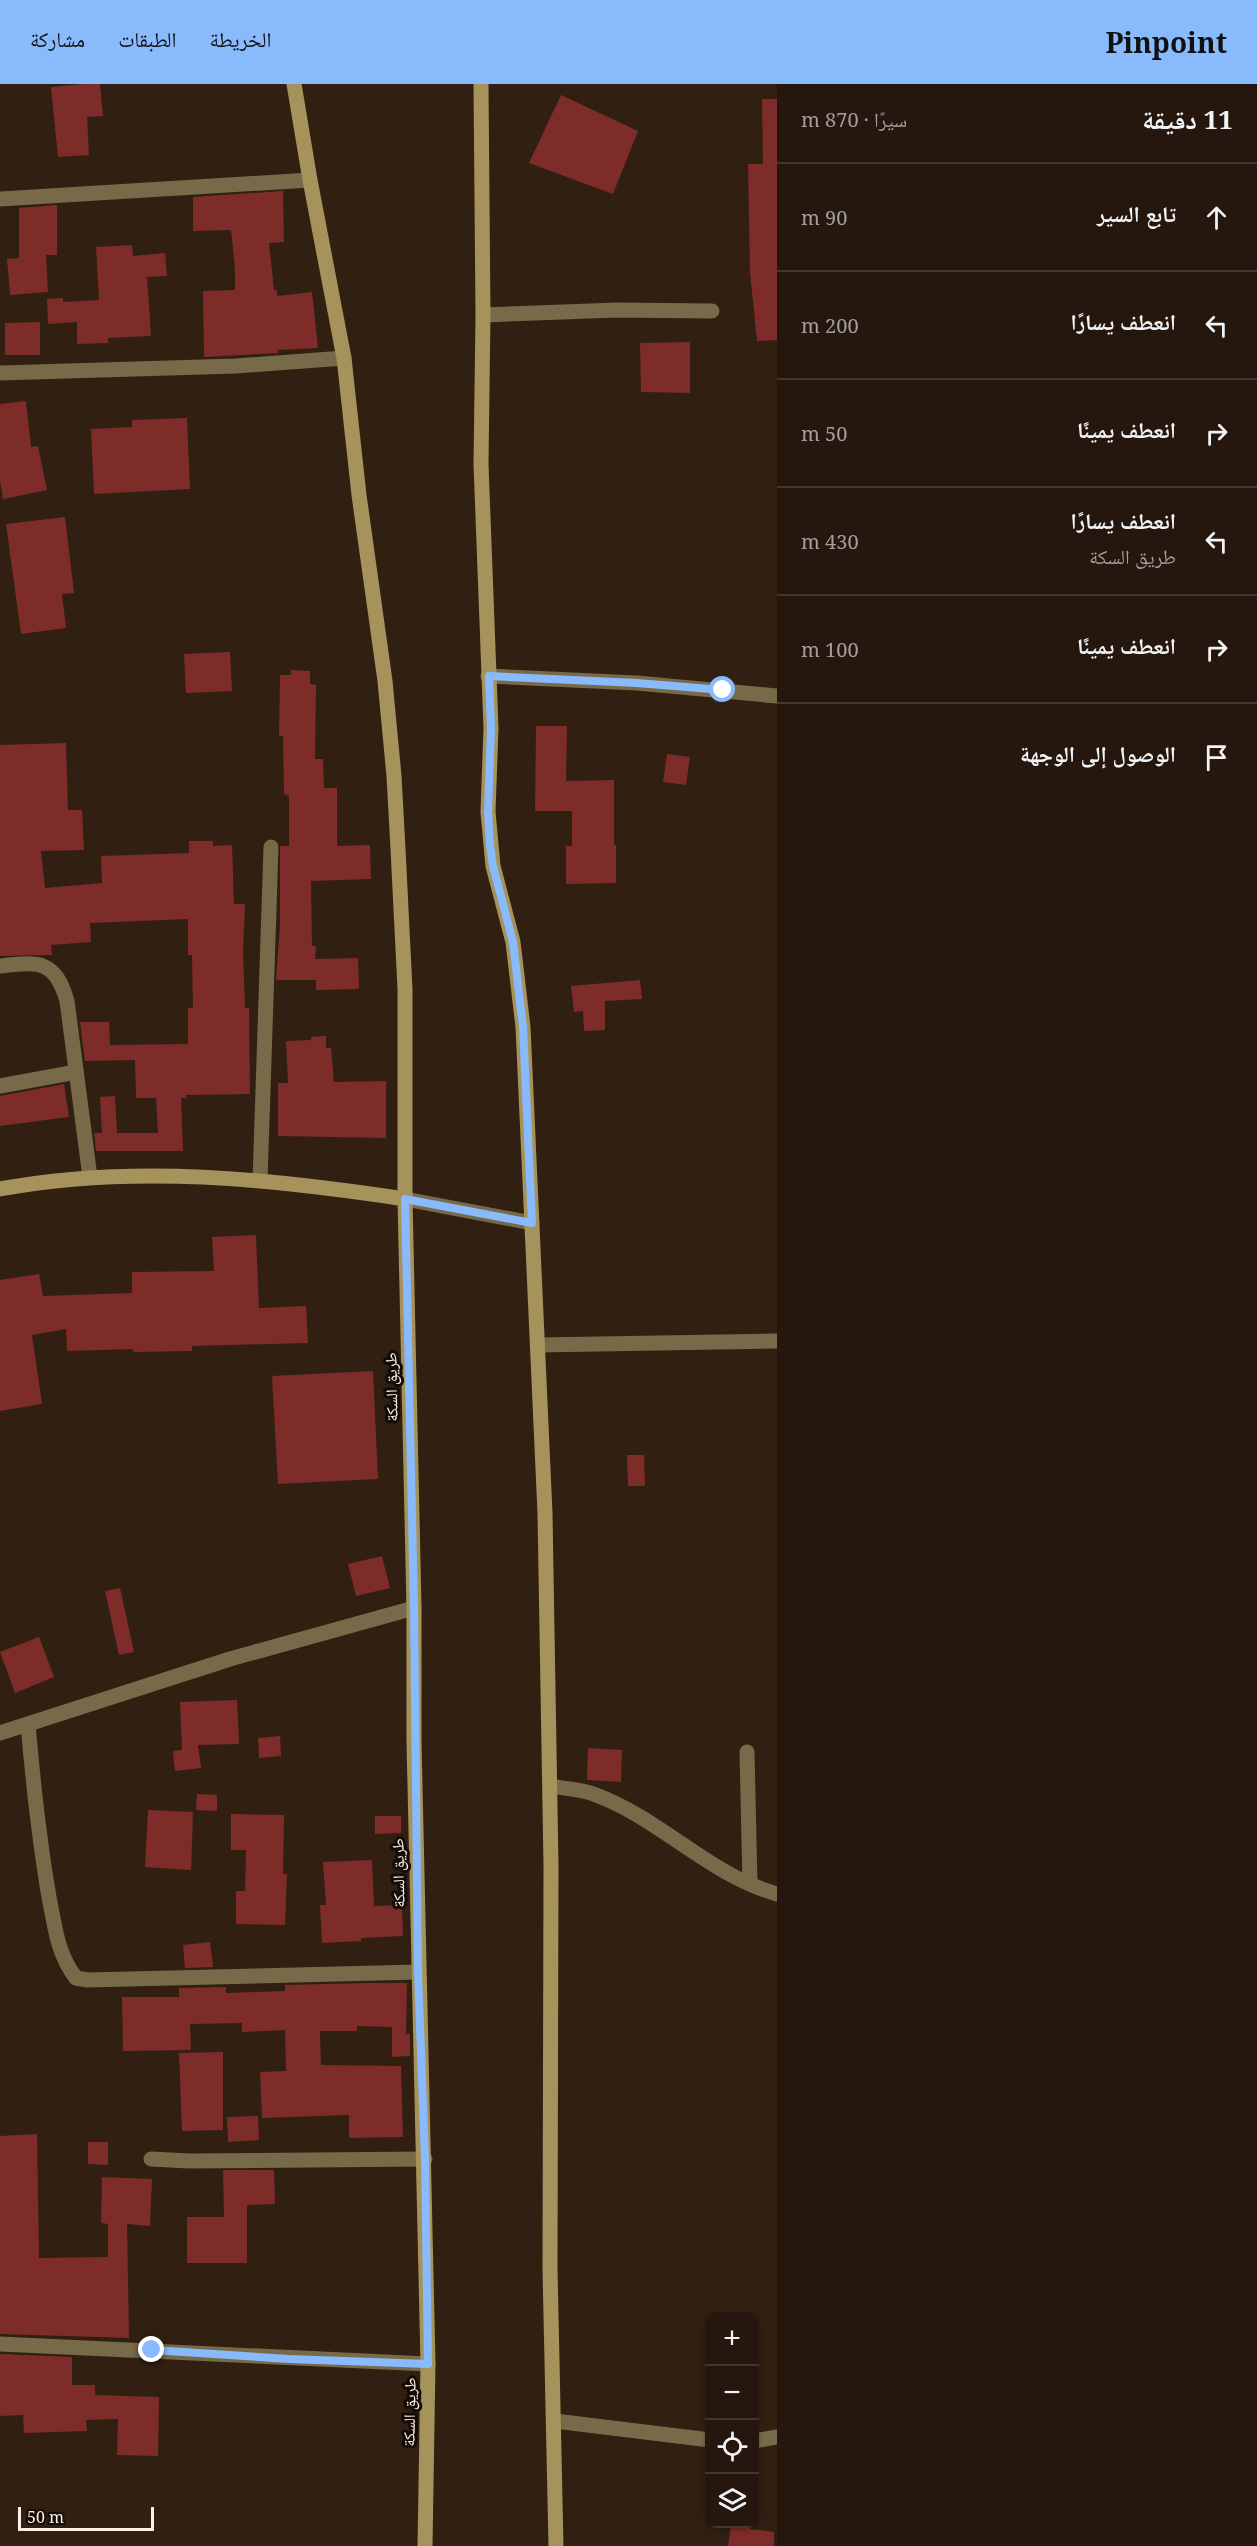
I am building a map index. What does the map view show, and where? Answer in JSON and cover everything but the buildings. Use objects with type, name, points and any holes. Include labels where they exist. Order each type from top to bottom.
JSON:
[{"type":"main road","name":"طريق السكة","points":[[294,84],[344,358],[359,495],[385,681],[394,776],[405,989],[405,1199],[414,1608],[418,1972],[425,2159],[428,2364],[425,2546]]},
{"type":"main road","points":[[481,84],[483,315],[481,464],[491,728],[488,812],[493,866],[513,942],[522,1016],[538,1345],[549,1659],[551,1786],[549,2200],[556,2546]]},
{"type":"main road","points":[[0,1189],[90,1177],[173,1176],[260,1181],[405,1199]]},
{"type":"street","points":[[0,199],[310,180]]},
{"type":"street","points":[[483,315],[617,310],[712,311]]},
{"type":"street","points":[[0,373],[236,366],[344,358]]},
{"type":"street","points":[[489,676],[637,683],[777,696]]},
{"type":"street","points":[[260,1181],[271,847]]},
{"type":"street","points":[[0,966],[35,962],[53,972],[62,984],[67,1001],[90,1177]]},
{"type":"street","points":[[0,1086],[76,1072]]},
{"type":"street","points":[[405,1199],[532,1223]]},
{"type":"street","points":[[538,1345],[777,1341]]},
{"type":"street","points":[[0,1733],[230,1659],[414,1608]]},
{"type":"street","points":[[28,1724],[39,1843],[58,1947],[65,1965],[76,1978],[87,1980],[418,1972]]},
{"type":"street","points":[[747,1752],[750,1884]]},
{"type":"street","points":[[551,1786],[595,1794],[623,1808],[710,1864],[750,1884],[777,1894]]},
{"type":"street","points":[[151,2159],[189,2161],[425,2159]]},
{"type":"street","points":[[0,2344],[428,2364]]},
{"type":"street","points":[[555,2421],[705,2439]]},
{"type":"street","points":[[759,2439],[777,2437]]},
{"type":"route","points":[[152,2350],[289,2359],[428,2364],[425,2159],[418,1972],[414,1608],[405,1199],[505,1220],[532,1223],[523,1027],[513,942],[493,866],[490,845],[488,812],[491,728],[489,676],[637,683],[723,690]]}]
